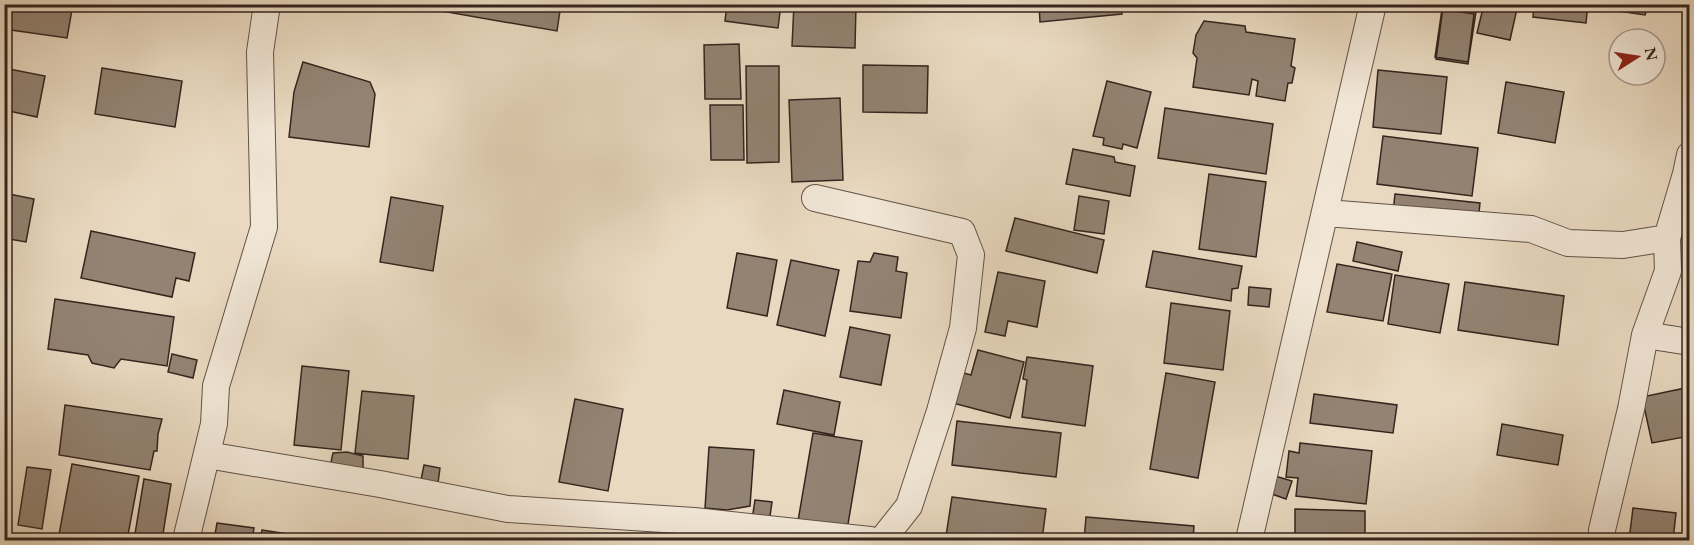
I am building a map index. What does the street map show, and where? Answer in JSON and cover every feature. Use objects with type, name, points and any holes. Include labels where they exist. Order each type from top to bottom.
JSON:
[{"type":"street","points":[[186,540],[214,424],[216,386],[264,227],[260,52],[267,4]]},
{"type":"street","points":[[1249,540],[1373,4]]},
{"type":"street","points":[[1602,540],[1602,530],[1631,409],[1645,335],[1668,271],[1667,238],[1686,174],[1689,155]]},
{"type":"street","points":[[815,198],[962,232],[971,255],[963,328],[940,411],[909,506],[882,540]]},
{"type":"street","points":[[1326,213],[1531,229],[1568,243],[1623,245],[1667,238]]},
{"type":"street","points":[[1645,335],[1689,342]]},
{"type":"street","points":[[207,455],[380,484],[508,509],[694,521],[870,540]]},
{"type":"building","points":[[4,4],[73,4],[67,38],[4,29]]},
{"type":"building","points":[[442,4],[561,4],[557,31],[441,11]]},
{"type":"building","points":[[727,4],[781,4],[778,28],[725,21]]},
{"type":"building","points":[[794,4],[856,4],[855,48],[792,46]]},
{"type":"building","points":[[907,4],[929,4],[928,7]]},
{"type":"building","points":[[1039,4],[1121,4],[1122,14],[1040,22]]},
{"type":"building","points":[[1484,4],[1518,4],[1510,40],[1477,33]]},
{"type":"building","points":[[1534,4],[1588,4],[1586,23],[1533,17]]},
{"type":"building","points":[[1598,4],[1649,4],[1645,15],[1597,8]]},
{"type":"building","points":[[1443,8],[1476,12],[1468,64],[1436,59]]},
{"type":"building","points":[[1442,9],[1474,14],[1468,62],[1435,57]]},
{"type":"building","points":[[1204,21],[1245,26],[1246,32],[1295,39],[1291,66],[1295,68],[1292,83],[1288,83],[1285,101],[1256,96],[1258,81],[1252,79],[1249,95],[1193,87],[1197,58],[1193,53],[1196,35]]},
{"type":"building","points":[[739,44],[741,99],[705,99],[704,45]]},
{"type":"building","points":[[303,62],[370,82],[375,94],[369,147],[289,137],[294,92]]},
{"type":"building","points":[[863,65],[928,66],[927,113],[863,112]]},
{"type":"building","points":[[746,66],[779,66],[779,162],[747,163]]},
{"type":"building","points":[[4,68],[45,76],[37,117],[4,110]]},
{"type":"building","points":[[102,68],[182,81],[175,127],[95,114]]},
{"type":"building","points":[[1378,70],[1447,77],[1441,134],[1373,127]]},
{"type":"building","points":[[1107,81],[1151,92],[1137,148],[1123,144],[1122,149],[1103,145],[1104,138],[1093,136]]},
{"type":"building","points":[[1506,82],[1564,92],[1555,143],[1498,133]]},
{"type":"building","points":[[840,98],[843,180],[792,182],[789,100]]},
{"type":"building","points":[[710,105],[743,105],[744,160],[711,160]]},
{"type":"building","points":[[1165,108],[1273,124],[1266,174],[1158,158]]},
{"type":"building","points":[[1383,136],[1478,148],[1472,196],[1377,184]]},
{"type":"building","points":[[1073,149],[1114,157],[1115,162],[1135,166],[1130,196],[1066,184]]},
{"type":"building","points":[[1209,174],[1266,182],[1256,257],[1199,249]]},
{"type":"building","points":[[4,193],[34,199],[26,242],[4,238]]},
{"type":"building","points":[[1395,194],[1480,203],[1478,222],[1393,213]]},
{"type":"building","points":[[1079,196],[1109,201],[1104,234],[1074,230]]},
{"type":"building","points":[[391,197],[443,206],[433,271],[380,262]]},
{"type":"building","points":[[1690,202],[1690,242],[1685,241]]},
{"type":"building","points":[[1015,218],[1104,240],[1097,273],[1006,251]]},
{"type":"building","points":[[91,231],[195,253],[189,281],[176,278],[172,297],[81,278]]},
{"type":"building","points":[[1357,242],[1402,252],[1398,271],[1353,261]]},
{"type":"building","points":[[1153,251],[1242,266],[1238,288],[1232,289],[1231,301],[1146,287]]},
{"type":"building","points":[[737,253],[777,260],[767,316],[727,308]]},
{"type":"building","points":[[874,253],[898,257],[896,271],[907,273],[901,318],[850,311],[858,261],[870,262]]},
{"type":"building","points":[[791,260],[839,270],[825,336],[777,325]]},
{"type":"building","points":[[1337,264],[1392,274],[1383,321],[1327,312]]},
{"type":"building","points":[[998,272],[1045,281],[1037,327],[1008,321],[1005,336],[985,332]]},
{"type":"building","points":[[1395,275],[1449,284],[1440,333],[1388,324]]},
{"type":"building","points":[[1465,282],[1564,296],[1558,345],[1458,330]]},
{"type":"building","points":[[1249,287],[1271,289],[1269,307],[1248,305]]},
{"type":"building","points":[[55,299],[174,317],[167,366],[121,359],[114,368],[92,363],[88,355],[48,349]]},
{"type":"building","points":[[1171,303],[1230,311],[1223,370],[1164,363]]},
{"type":"building","points":[[850,327],[890,335],[881,385],[840,377]]},
{"type":"building","points":[[978,350],[1024,362],[1010,418],[949,402],[957,371],[971,375]]},
{"type":"building","points":[[172,354],[197,360],[193,378],[168,372]]},
{"type":"building","points":[[1027,357],[1093,366],[1085,426],[1022,417],[1027,380],[1023,379]]},
{"type":"building","points":[[302,366],[349,371],[341,450],[294,445]]},
{"type":"building","points":[[1166,373],[1215,382],[1198,478],[1150,469]]},
{"type":"building","points":[[1690,387],[1690,436],[1652,443],[1642,397]]},
{"type":"building","points":[[784,390],[840,402],[834,435],[777,424]]},
{"type":"building","points":[[362,391],[414,396],[408,459],[355,453]]},
{"type":"building","points":[[1314,394],[1397,405],[1393,433],[1310,423]]},
{"type":"building","points":[[575,399],[623,409],[608,491],[559,482]]},
{"type":"building","points":[[65,405],[162,419],[157,451],[154,451],[150,470],[59,455]]},
{"type":"building","points":[[4,421],[11,423],[4,454]]},
{"type":"building","points":[[957,421],[1061,433],[1056,477],[952,465]]},
{"type":"building","points":[[1502,424],[1563,435],[1558,465],[1497,455]]},
{"type":"building","points":[[813,433],[862,441],[847,530],[798,521]]},
{"type":"building","points":[[1300,443],[1372,451],[1366,504],[1296,496],[1298,478],[1286,477],[1289,451],[1299,453]]},
{"type":"building","points":[[709,447],[754,450],[750,506],[727,510],[705,508]]},
{"type":"building","points":[[347,452],[363,456],[363,475],[329,471],[333,453]]},
{"type":"building","points":[[72,464],[139,476],[127,540],[58,540]]},
{"type":"building","points":[[424,465],[440,468],[438,483],[421,480]]},
{"type":"building","points":[[27,467],[51,470],[42,529],[18,525]]},
{"type":"building","points":[[1275,476],[1292,481],[1286,499],[1269,493]]},
{"type":"building","points":[[144,479],[171,484],[162,540],[134,540]]},
{"type":"building","points":[[952,497],[1046,509],[1042,540],[982,540],[946,536]]},
{"type":"building","points":[[755,500],[772,502],[769,523],[752,520]]},
{"type":"building","points":[[1633,508],[1676,513],[1673,540],[1629,540]]},
{"type":"building","points":[[1295,509],[1365,511],[1365,540],[1295,540]]},
{"type":"building","points":[[1086,517],[1194,526],[1193,540],[1084,540]]},
{"type":"building","points":[[217,523],[254,528],[252,540],[214,540]]},
{"type":"building","points":[[262,530],[313,538],[313,540],[260,540]]}]
